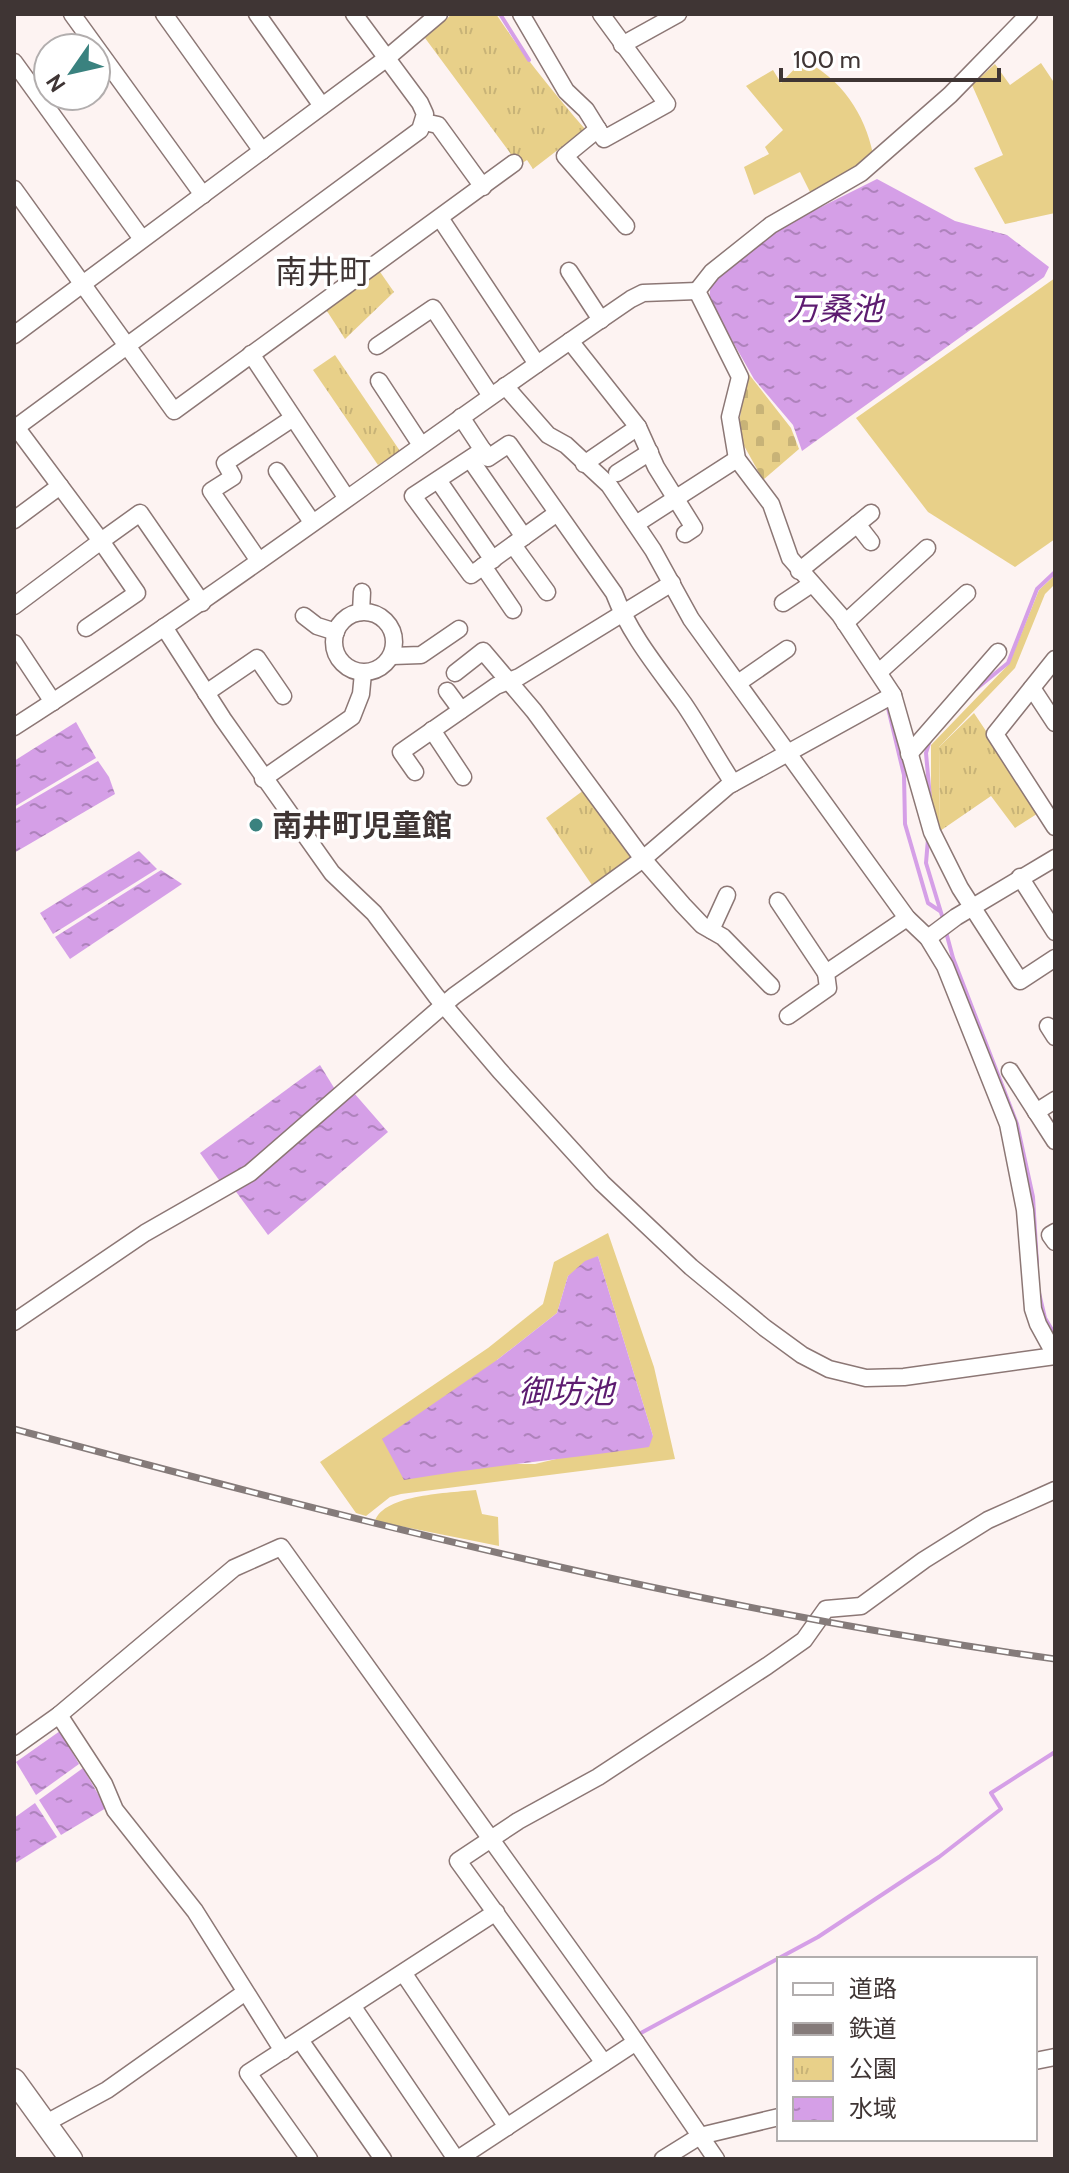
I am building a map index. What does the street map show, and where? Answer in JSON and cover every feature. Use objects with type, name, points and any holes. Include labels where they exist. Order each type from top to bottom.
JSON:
[{"type":"main road","points":[[14,2080],[71,2159]]},
{"type":"street","points":[[72,14],[203,195]]},
{"type":"street","points":[[164,14],[262,151]]},
{"type":"street","points":[[257,14],[322,106]]},
{"type":"street","points":[[354,14],[420,103],[424,122]]},
{"type":"street","points":[[17,326],[83,283],[203,195],[387,58],[439,14]]},
{"type":"street","points":[[521,14],[566,91],[604,139],[667,104],[601,14]]},
{"type":"street","points":[[622,45],[678,14]]},
{"type":"street","points":[[14,727],[202,603],[346,497],[643,293],[697,291],[712,272],[771,225],[861,173],[950,95],[1029,14]]},
{"type":"street","points":[[14,62],[142,239]]},
{"type":"street","points":[[424,122],[438,125],[483,187]]},
{"type":"street","points":[[86,628],[137,593],[15,428],[412,137],[424,122]]},
{"type":"street","points":[[598,129],[565,156],[626,226]]},
{"type":"street","points":[[14,189],[174,411],[514,163]]},
{"type":"street","points":[[440,218],[537,364]]},
{"type":"street","points":[[569,271],[601,320]]},
{"type":"street","points":[[697,291],[740,377],[730,417],[737,459],[771,504],[782,543],[799,571],[845,623],[893,695],[924,813],[972,907],[1020,981],[1055,958]]},
{"type":"street","points":[[164,627],[263,779],[341,884],[374,913],[445,1005],[602,1183],[691,1267],[802,1355],[829,1369],[866,1378],[904,1377],[1055,1356],[1033,1309],[1025,1210],[1008,1124],[932,935],[907,918],[691,619],[636,524],[609,485],[498,391],[433,308],[377,346]]},
{"type":"street","points":[[570,341],[638,427],[694,528],[685,534]]},
{"type":"street","points":[[251,354],[346,497]]},
{"type":"street","points":[[379,381],[421,445]]},
{"type":"street","points":[[461,417],[476,454],[547,592]]},
{"type":"street","points":[[259,561],[211,491],[233,477],[225,463],[293,418]]},
{"type":"street","points":[[584,464],[638,427]]},
{"type":"street","points":[[476,454],[488,458],[509,444],[614,593],[622,615],[733,783]]},
{"type":"street","points":[[617,473],[650,452]]},
{"type":"street","points":[[476,454],[413,496],[471,575],[557,513]]},
{"type":"street","points":[[636,524],[737,459]]},
{"type":"street","points":[[277,471],[312,522]]},
{"type":"street","points":[[438,480],[513,610]]},
{"type":"street","points":[[14,520],[60,486]]},
{"type":"street","points":[[14,606],[140,513],[202,603]]},
{"type":"street","points":[[799,571],[871,513]]},
{"type":"street","points":[[857,524],[871,542]]},
{"type":"street","points":[[845,623],[927,548]]},
{"type":"street","points":[[415,772],[401,752],[461,710],[672,583]]},
{"type":"street","points":[[783,603],[810,585]]},
{"type":"street","points":[[361,612],[362,592]]},
{"type":"street","points":[[879,672],[967,593]]},
{"type":"street","points":[[361,612],[374,613],[388,623],[395,639],[392,656],[380,668],[363,673],[340,661],[334,644],[336,632],[342,620],[361,612]]},
{"type":"street","points":[[304,616],[317,626],[336,632]]},
{"type":"street","points":[[392,656],[421,655],[459,629]]},
{"type":"street","points":[[14,643],[53,702]]},
{"type":"street","points":[[738,683],[787,649]]},
{"type":"street","points":[[455,673],[483,651],[548,729],[643,859],[692,915],[743,955],[771,986]]},
{"type":"street","points":[[909,754],[998,652]]},
{"type":"street","points":[[206,693],[257,658],[283,696]]},
{"type":"street","points":[[1055,659],[995,734],[1055,827]]},
{"type":"street","points":[[263,779],[352,717],[357,709],[363,673]]},
{"type":"street","points":[[1032,688],[1055,723]]},
{"type":"street","points":[[447,691],[461,710]]},
{"type":"street","points":[[14,1322],[145,1233],[250,1173],[445,1005],[643,859],[733,783],[772,759],[790,755],[893,695]]},
{"type":"street","points":[[432,730],[463,777]]},
{"type":"street","points":[[932,935],[956,917],[1055,858]]},
{"type":"street","points":[[1020,877],[1055,932]]},
{"type":"street","points":[[711,930],[727,895]]},
{"type":"street","points":[[778,901],[826,973],[828,988],[788,1016]]},
{"type":"street","points":[[826,973],[907,918]]},
{"type":"street","points":[[1010,1071],[1055,1141]]},
{"type":"street","points":[[1036,1112],[1055,1100]]},
{"type":"street","points":[[1055,1232],[1050,1235],[1055,1242]]},
{"type":"street","points":[[604,2063],[458,1861],[598,1777],[767,1666],[804,1640],[826,1609],[861,1606],[924,1560],[988,1520],[1055,1490]]},
{"type":"street","points":[[14,1747],[59,1715],[234,1568],[281,1547],[636,2042],[716,2159]]},
{"type":"street","points":[[59,1715],[104,1784],[121,1819],[195,1911],[283,2051]]},
{"type":"street","points":[[309,2159],[248,2073],[496,1912]]},
{"type":"street","points":[[404,1974],[507,2127]]},
{"type":"street","points":[[46,2123],[107,2090],[244,1993]]},
{"type":"street","points":[[353,2007],[457,2159],[636,2042]]},
{"type":"street","points":[[300,2040],[383,2159]]},
{"type":"street","points":[[663,2159],[700,2136],[777,2117]]},
{"type":"green space","points":[[452,14],[496,14],[585,129],[533,169],[527,160],[519,165],[425,38]]},
{"type":"green space","points":[[803,60],[829,77],[849,99],[864,125],[873,154],[850,176],[811,194],[800,172],[754,195],[744,167],[769,154],[765,147],[783,130],[746,86],[773,70],[781,83]]},
{"type":"green space","points":[[1041,63],[1055,84],[1055,213],[1005,224],[974,168],[1003,155],[972,85],[995,64],[1010,85]]},
{"type":"green space","points":[[378,269],[394,292],[345,339],[325,308]]},
{"type":"green space","points":[[1055,278],[1055,539],[1015,567],[928,512],[856,418]]},
{"type":"green space","points":[[335,355],[400,451],[378,465],[313,370]]},
{"type":"green space","points":[[748,373],[791,428],[799,449],[763,480],[737,433]]},
{"type":"green space","points":[[1055,575],[1055,584],[1045,594],[1015,668],[939,747],[940,831],[931,810],[931,745],[1009,664],[1039,590]]},
{"type":"green space","points":[[974,713],[1040,812],[1015,828],[991,796],[940,831],[939,747]]},
{"type":"green space","points":[[584,790],[631,855],[629,862],[594,888],[546,818]]},
{"type":"green space","points":[[608,1233],[654,1367],[675,1459],[401,1494],[390,1497],[366,1516],[356,1513],[320,1462],[488,1348],[543,1304],[554,1262]],"holes":[[[598,1256],[653,1436],[535,1464],[498,1464],[497,1360],[557,1313],[568,1276]]]},
{"type":"green space","points":[[476,1490],[482,1514],[498,1517],[499,1546],[375,1521],[381,1512],[404,1500]]},
{"type":"water","name":"万桑池","points":[[877,179],[955,221],[1007,235],[1049,267],[1044,277],[802,451],[793,425],[754,379],[709,300],[711,282],[781,227]]},
{"type":"water","points":[[76,722],[96,758],[14,807],[14,761]]},
{"type":"water","points":[[98,761],[109,777],[115,794],[14,853],[14,810]]},
{"type":"water","points":[[139,851],[157,869],[53,934],[40,913]]},
{"type":"water","points":[[161,870],[182,884],[70,959],[55,937]]},
{"type":"water","points":[[320,1065],[336,1091],[253,1163],[225,1181],[219,1180],[200,1153]]},
{"type":"water","points":[[354,1093],[388,1132],[268,1235],[234,1189],[252,1179]]},
{"type":"water","name":"御坊池","points":[[598,1256],[653,1436],[649,1447],[404,1480],[382,1439],[497,1360],[557,1313],[568,1276],[585,1261]]},
{"type":"water","points":[[60,1731],[79,1764],[36,1795],[16,1762]]},
{"type":"water","points":[[83,1768],[106,1808],[61,1835],[39,1800]]},
{"type":"water","points":[[35,1803],[57,1837],[14,1864],[14,1818]]},
{"type":"waterway","points":[[500,14],[529,60]]},
{"type":"waterway","points":[[976,689],[1008,663],[1037,589],[1055,572]]},
{"type":"waterway","points":[[888,708],[904,775],[905,824],[928,903],[940,911]]},
{"type":"waterway","points":[[930,740],[926,753],[930,798]]},
{"type":"waterway","points":[[928,839],[926,863],[943,919]]},
{"type":"waterway","points":[[946,932],[953,958],[1017,1124],[1033,1197],[1037,1264]]},
{"type":"waterway","points":[[1039,1293],[1045,1318],[1055,1335]]},
{"type":"waterway","points":[[781,1957],[818,1937],[939,1857],[1001,1809],[991,1793],[1055,1752]]},
{"type":"waterway","points":[[639,2034],[777,1959]]},
{"type":"railway","points":[[14,1429],[401,1530],[661,1589],[923,1639],[1055,1659]]},
{"type":"place","name":"南井町児童館","points":[[256,825]]},
{"type":"district","name":"南井町","points":[[323,271]]}]
